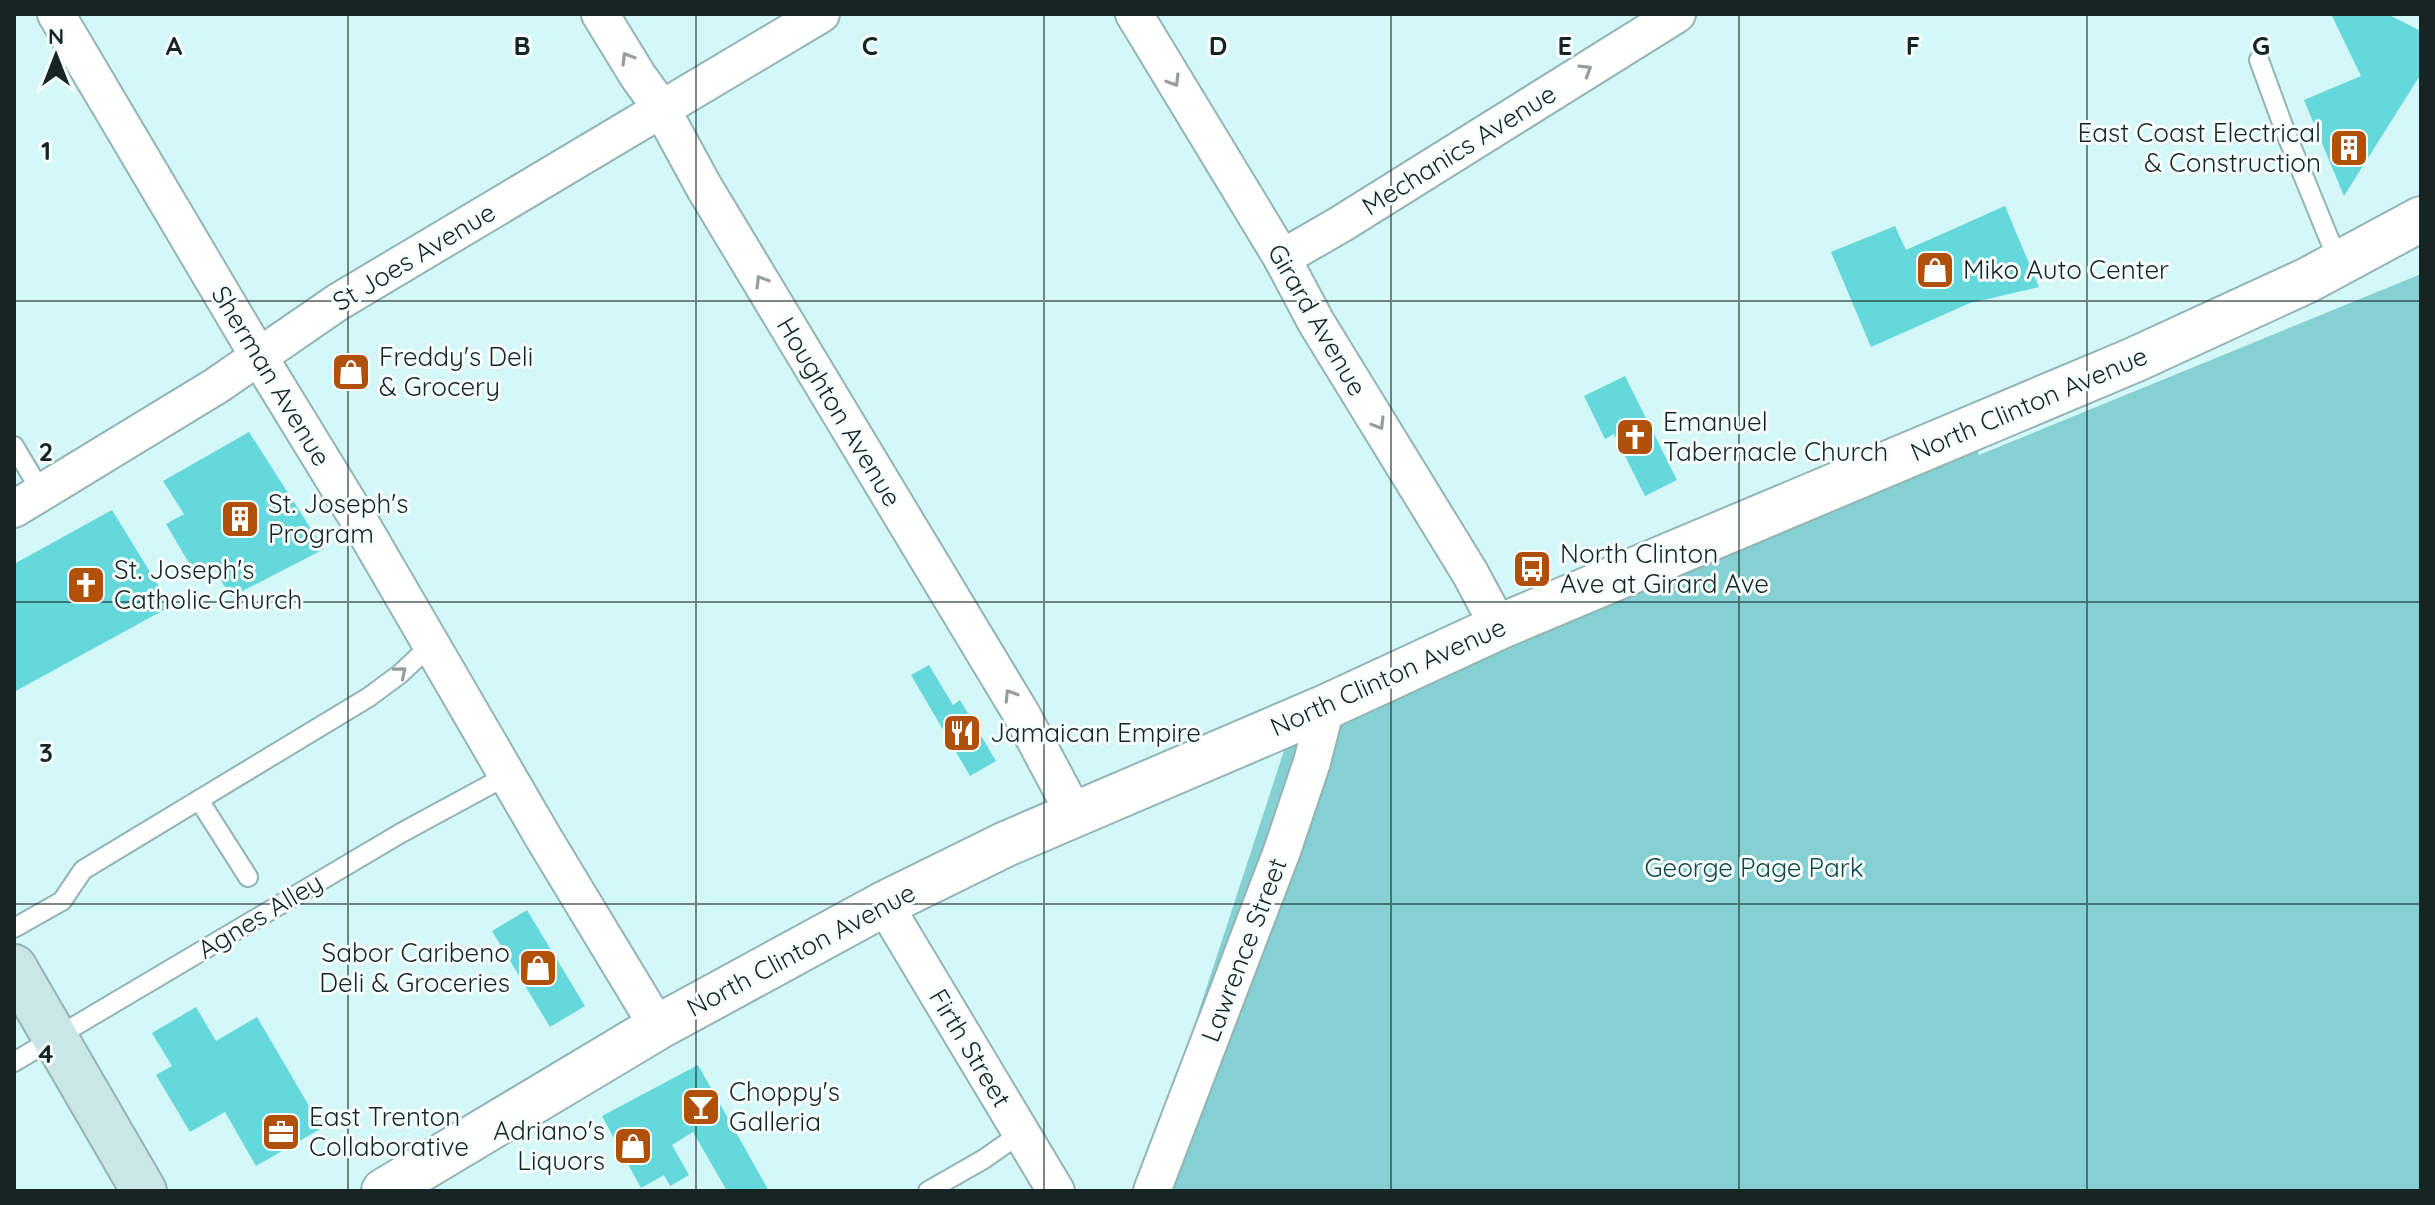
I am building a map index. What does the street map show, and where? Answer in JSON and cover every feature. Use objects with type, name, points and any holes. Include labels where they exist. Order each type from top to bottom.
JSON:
[{"type":"main road","points":[[14,967],[144,1191]]},
{"type":"street","name":"Sherman Avenue","points":[[56,14],[658,1027]]},
{"type":"street","name":"Houghton Avenue","points":[[600,14],[661,108],[720,214],[1022,715],[1074,813]]},
{"type":"street","name":"St Joes Avenue","points":[[28,501],[259,357],[338,302],[821,14]]},
{"type":"street","name":"Girard Avenue","points":[[1134,14],[1282,258],[1316,322],[1470,573],[1499,627]]},
{"type":"street","name":"Mechanics Avenue","points":[[1282,258],[1677,14]]},
{"type":"street","name":"North Clinton Avenue","points":[[384,1191],[658,1027],[884,904],[1074,813],[1326,707],[1499,627],[2134,360],[2339,263],[2421,219]]},
{"type":"street","name":"Lawrence Street","points":[[1152,1191],[1282,851],[1312,762],[1326,707]]},
{"type":"street","name":"Firth Street","points":[[884,904],[1056,1191]]},
{"type":"lane","points":[[2259,60],[2339,263]]},
{"type":"lane","points":[[14,446],[28,501]]},
{"type":"lane","points":[[14,928],[62,901],[83,870],[369,697],[431,645]]},
{"type":"lane","name":"Agnes Alley","points":[[14,1062],[401,833],[508,775]]},
{"type":"lane","points":[[199,800],[248,877]]},
{"type":"lane","points":[[928,1191],[984,1159],[1021,1133]]},
{"type":"green space","name":"George Page Park","points":[[2421,274],[2421,1191],[1140,1191],[1296,714],[1970,424],[1979,455]]},
{"type":"building","name":"East Coast Electrical & Construction","points":[[2331,14],[2387,14],[2421,31],[2421,74],[2344,196],[2304,100],[2361,76]]},
{"type":"building","name":"Miko Auto Center","points":[[2005,206],[2039,287],[1970,303],[1871,347],[1831,252],[1895,226],[1906,250]]},
{"type":"building","name":"Emanuel Tabernacle Church","points":[[1625,376],[1677,480],[1645,496],[1614,434],[1605,439],[1584,396]]},
{"type":"building","name":"St. Joseph's Program","points":[[249,432],[324,549],[231,597],[213,567],[196,575],[166,524],[184,514],[163,481]]},
{"type":"building","name":"St. Joseph's Catholic Church","points":[[112,510],[171,606],[14,692],[14,564]]},
{"type":"building","name":"Jamaican Empire","points":[[929,665],[953,705],[960,700],[996,761],[970,776],[911,675]]},
{"type":"building","name":"Sabor Caribeno Deli & Groceries","points":[[527,910],[585,1006],[550,1027],[492,931]]},
{"type":"building","points":[[196,1007],[216,1041],[257,1017],[322,1128],[256,1166],[225,1112],[190,1132],[156,1075],[172,1066],[152,1033]]},
{"type":"building","points":[[698,1065],[769,1191],[727,1191],[693,1132],[672,1145],[689,1175],[670,1186],[664,1175],[641,1188],[602,1116]]},
{"type":"place","name":"East Coast Electrical & Construction","points":[[2349,148]]},
{"type":"place","name":"Miko Auto Center","points":[[1935,270]]},
{"type":"place","name":"Freddy's Deli & Grocery","points":[[351,372]]},
{"type":"place","name":"Emanuel Tabernacle Church","points":[[1635,437]]},
{"type":"place","name":"St. Joseph's Program","points":[[240,519]]},
{"type":"place","name":"North Clinton Ave at Girard Ave","points":[[1532,569]]},
{"type":"place","name":"St. Joseph's Catholic Church","points":[[86,585]]},
{"type":"place","name":"Jamaican Empire","points":[[962,733]]},
{"type":"place","name":"Sabor Caribeno Deli & Groceries","points":[[538,968]]},
{"type":"place","name":"Choppy's Galleria","points":[[701,1107]]},
{"type":"place","name":"East Trenton Collaborative","points":[[281,1132]]},
{"type":"place","name":"Adriano's Liquors","points":[[633,1146]]}]
